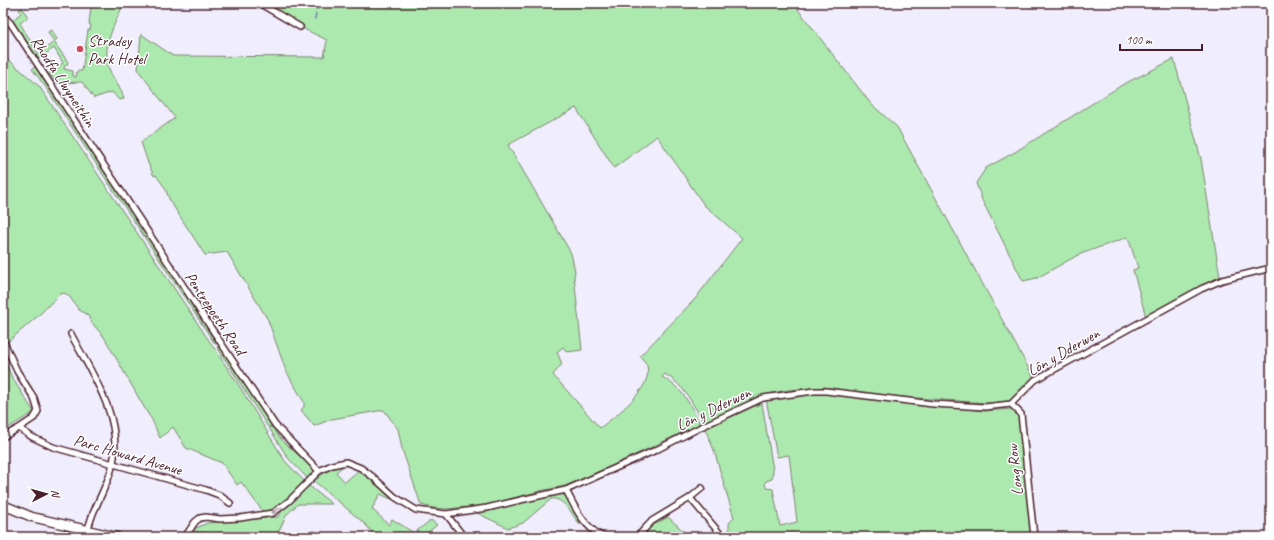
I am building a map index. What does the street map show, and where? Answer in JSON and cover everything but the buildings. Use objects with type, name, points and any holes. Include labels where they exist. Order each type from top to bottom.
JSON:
[{"type":"main road","points":[[3,505],[32,517],[117,537]]},
{"type":"street","points":[[259,3],[300,27]]},
{"type":"street","name":"Rhodfa Llwyneithin","points":[[3,15],[11,24],[102,162]]},
{"type":"street","name":"Pentrepoeth Road","points":[[102,162],[275,426],[319,471]]},
{"type":"street","name":"Lôn y Dderwen","points":[[185,537],[195,522],[200,518],[240,518],[273,513],[282,507],[319,471],[332,465],[346,462],[361,468],[395,497],[416,510],[446,514],[487,508],[566,490],[656,450],[768,396],[826,391],[934,404],[985,407],[1011,404],[1035,380],[1201,289],[1229,278],[1271,268]]},
{"type":"street","points":[[70,334],[98,386],[113,420],[116,447],[109,478],[94,510],[88,529]]},
{"type":"street","points":[[3,437],[34,418],[38,411],[34,398],[17,371],[6,344]]},
{"type":"street","name":"Long Row","points":[[1011,404],[1021,414],[1034,537]]},
{"type":"street","name":"Parc Howard Avenue","points":[[19,428],[32,437],[53,447],[206,490],[219,495],[230,503]]},
{"type":"street","points":[[637,537],[652,521],[690,498],[702,488]]},
{"type":"street","points":[[566,490],[582,520],[597,534],[603,537]]},
{"type":"street","points":[[690,498],[723,537]]},
{"type":"street","points":[[446,514],[464,537]]},
{"type":"green space","points":[[97,3],[124,3],[110,36],[107,62],[124,99],[119,100],[112,92],[94,98],[82,82],[56,83],[49,73],[63,63],[54,48],[38,59],[12,21],[21,13],[19,9],[22,8],[28,17],[20,23],[38,54],[54,42],[68,62],[64,69],[73,71],[73,76],[76,77],[77,71],[82,71],[88,30],[90,30],[91,25],[89,24],[91,6],[96,7]]},
{"type":"green space","points":[[258,3],[793,3],[871,104],[897,127],[1035,380],[1009,401],[988,403],[874,395],[824,387],[788,390],[767,394],[704,423],[683,389],[672,378],[665,374],[662,377],[680,391],[692,408],[699,422],[698,425],[603,470],[565,486],[487,505],[447,509],[421,505],[402,449],[398,429],[384,410],[332,419],[314,426],[301,410],[304,407],[304,402],[286,371],[268,320],[227,252],[205,255],[170,201],[165,188],[156,175],[154,176],[141,142],[175,118],[138,70],[141,34],[173,56],[324,57],[327,40],[300,27]],"holes":[[[576,108],[614,168],[657,136],[704,205],[742,238],[695,299],[640,356],[647,366],[648,374],[645,383],[632,401],[600,428],[553,375],[562,364],[557,352],[563,347],[567,352],[582,350],[574,277],[575,271],[571,253],[508,145]]]},
{"type":"green space","points":[[51,30],[57,39],[54,42],[48,32]]},
{"type":"green space","points":[[3,55],[39,86],[238,384],[285,461],[305,482],[284,504],[264,513],[241,482],[237,485],[222,463],[186,448],[173,427],[160,438],[152,419],[104,337],[92,323],[87,314],[79,310],[69,296],[64,293],[60,294],[39,315],[3,346]]},
{"type":"green space","points":[[1174,59],[1201,159],[1220,277],[1146,317],[1133,270],[1138,268],[1128,237],[1078,255],[1037,278],[1023,281],[982,200],[976,183],[986,168],[1015,152],[1122,85]]},
{"type":"green space","points":[[35,67],[53,91],[217,344],[215,344],[32,69]]},
{"type":"green space","points":[[219,346],[272,426],[268,427],[217,347]]},
{"type":"green space","points":[[3,354],[11,376],[34,412],[3,431]]},
{"type":"green space","points":[[811,393],[826,393],[985,411],[1012,409],[1018,415],[1034,537],[729,537],[729,523],[734,518],[714,450],[705,429],[762,403],[773,470],[772,479],[766,481],[766,488],[773,489],[780,526],[797,522],[789,455],[777,457],[766,399]]},
{"type":"green space","points":[[272,427],[281,439],[310,466],[312,473],[308,479],[288,458],[269,428]]},
{"type":"green space","points":[[346,464],[336,472],[345,482],[360,469],[392,496],[391,499],[380,494],[372,509],[389,525],[392,519],[414,533],[431,520],[437,525],[422,537],[376,537],[365,524],[314,481],[333,466]]},
{"type":"green space","points":[[308,485],[332,504],[298,504],[287,514],[276,537],[209,537],[207,534],[192,530],[207,523],[278,517]]},
{"type":"green space","points":[[559,493],[565,496],[578,517],[580,525],[568,508],[556,499],[551,499],[523,523],[508,528],[477,513]]},
{"type":"green space","points":[[668,517],[690,537],[641,537],[652,526]]},
{"type":"waterway","points":[[317,9],[319,3]]},
{"type":"waterway","points":[[315,19],[316,14]]},
{"type":"place","name":"Stradey Park Hotel","points":[[80,49]]}]
